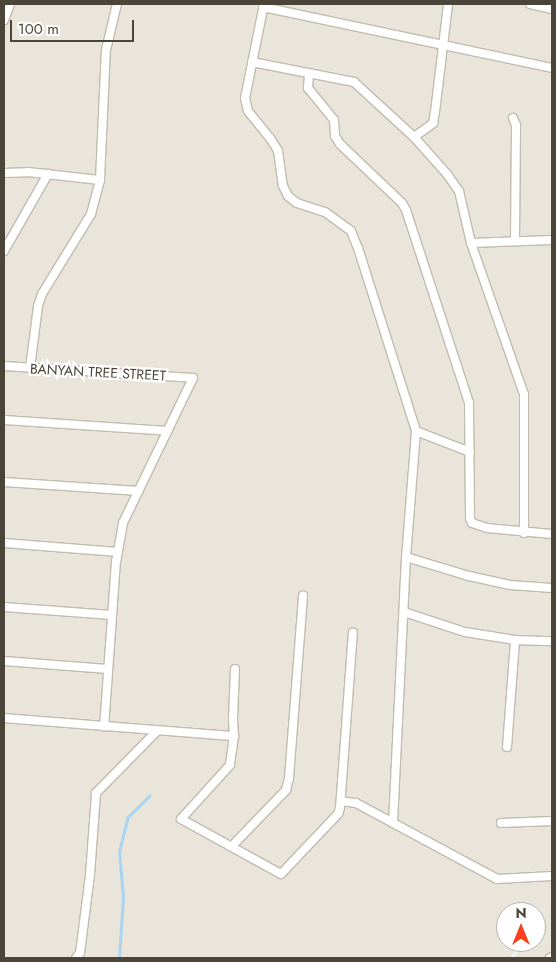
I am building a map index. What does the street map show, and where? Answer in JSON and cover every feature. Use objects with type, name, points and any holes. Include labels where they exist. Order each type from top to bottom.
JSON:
[{"type":"street","points":[[4,20],[10,4]]},
{"type":"street","points":[[30,368],[38,306],[42,294],[91,214],[100,180],[106,50],[116,4]]},
{"type":"street","points":[[414,137],[433,123],[448,4]]},
{"type":"street","points":[[530,4],[552,9]]},
{"type":"street","points":[[393,823],[406,556],[416,431],[351,231],[325,212],[297,203],[288,196],[283,186],[278,151],[248,111],[245,98],[252,62],[264,6],[552,68]]},
{"type":"street","points":[[252,62],[354,82],[414,137],[447,174],[459,191],[471,242],[524,394],[524,533]]},
{"type":"street","points":[[309,74],[308,88],[334,120],[335,136],[340,144],[402,203],[406,210],[469,402],[470,518],[472,523],[487,528],[524,533],[552,534]]},
{"type":"street","points":[[513,118],[516,125],[515,241]]},
{"type":"street","points":[[4,173],[48,174],[100,180]]},
{"type":"street","points":[[4,251],[48,174]]},
{"type":"street","points":[[471,242],[552,240]]},
{"type":"street","name":"BANYAN TREE STREET","points":[[4,366],[193,378],[168,431]]},
{"type":"street","points":[[4,420],[168,431],[123,523],[118,552],[112,615],[104,726]]},
{"type":"street","points":[[416,431],[470,452]]},
{"type":"street","points":[[4,482],[139,491]]},
{"type":"street","points":[[4,543],[118,552]]},
{"type":"street","points":[[406,556],[469,576],[510,585],[552,588]]},
{"type":"street","points":[[232,846],[286,790],[289,778],[303,596]]},
{"type":"street","points":[[4,607],[112,615]]},
{"type":"street","points":[[404,612],[465,632],[515,640],[552,641]]},
{"type":"street","points":[[235,669],[234,736],[230,765],[181,819],[281,874],[338,814],[341,801],[353,632]]},
{"type":"street","points":[[507,747],[515,640]]},
{"type":"street","points":[[4,661],[108,669]]},
{"type":"street","points":[[4,718],[234,736]]},
{"type":"street","points":[[76,958],[80,952],[90,875],[96,793],[157,731]]},
{"type":"street","points":[[341,801],[356,803],[497,879],[552,876]]},
{"type":"street","points":[[501,823],[552,821]]},
{"type":"shaded area","points":[[4,4],[552,4],[552,958],[515,958],[518,952],[546,952],[546,902],[496,902],[496,952],[514,952],[510,958],[4,958]]},
{"type":"waterway","points":[[119,958],[123,897],[119,852],[128,817],[149,796]]}]
